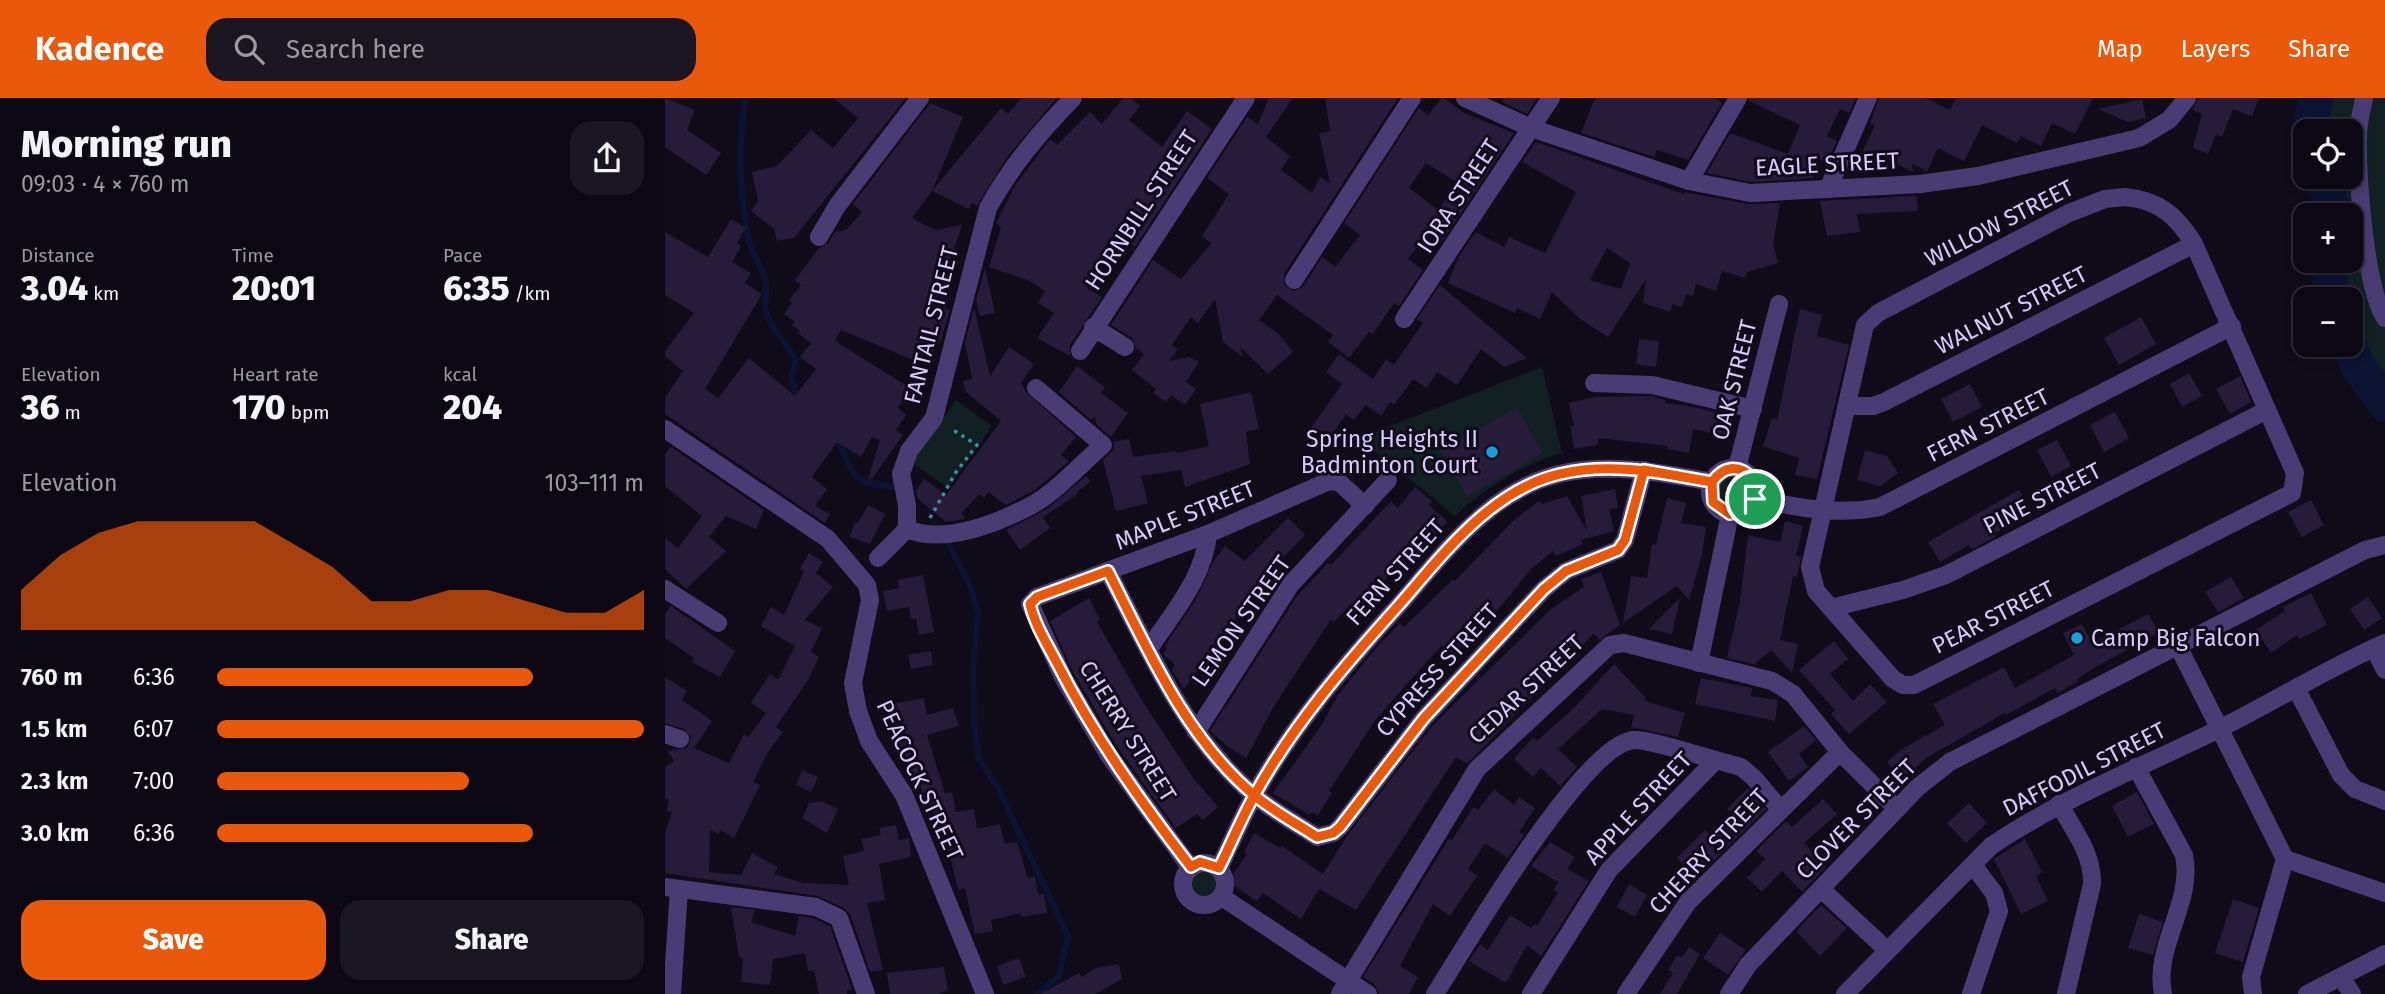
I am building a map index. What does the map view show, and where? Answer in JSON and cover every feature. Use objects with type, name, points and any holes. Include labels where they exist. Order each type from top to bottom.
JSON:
[{"type":"street","points":[[819,237],[837,206],[920,98]]},
{"type":"street","name":"FANTAIL STREET","points":[[915,532],[901,474],[909,451],[934,418],[988,208],[1003,180],[1034,139],[1073,98]]},
{"type":"street","name":"HORNBILL STREET","points":[[1080,351],[1093,327],[1246,98]]},
{"type":"street","points":[[1294,280],[1412,98]]},
{"type":"street","name":"EAGLE STREET","points":[[1465,98],[1531,128],[1689,181],[1750,193],[1920,184],[1978,176],[2140,138],[2169,120],[2187,98]]},
{"type":"street","name":"IORA STREET","points":[[1405,319],[1551,98]]},
{"type":"street","points":[[1828,189],[1868,98]]},
{"type":"street","points":[[2364,98],[2358,135],[2367,249],[2376,303],[2385,318]]},
{"type":"street","points":[[1689,181],[1733,100]]},
{"type":"street","name":"WILLOW STREET","points":[[1821,512],[1863,332],[1873,316],[2069,213],[2105,199],[2140,198],[2172,214],[2194,244],[2295,473],[2292,493]]},
{"type":"street","name":"WALNUT STREET","points":[[1847,406],[1873,406],[1884,402],[2194,244]]},
{"type":"street","name":"OAK STREET","points":[[1737,468],[1779,304]]},
{"type":"street","name":"FERN STREET","points":[[1755,499],[1821,512],[1865,510],[1894,502],[2232,326]]},
{"type":"street","points":[[1093,327],[1125,347]]},
{"type":"street","points":[[1594,383],[1652,384],[1753,409]]},
{"type":"street","points":[[878,558],[915,532],[958,534],[1033,504],[1103,445],[1036,388]]},
{"type":"street","name":"PINE STREET","points":[[1831,608],[1903,590],[1946,575],[2266,410]]},
{"type":"street","name":"PEACOCK STREET","points":[[665,429],[828,539],[866,585],[870,600],[853,683],[858,712],[869,741],[904,795],[985,994]]},
{"type":"street","name":"FERN STREET","points":[[1219,868],[1254,795],[1329,683],[1465,531],[1503,501],[1558,474],[1604,468],[1644,470],[1712,482]]},
{"type":"street","points":[[1727,468],[1737,468],[1753,479],[1755,499],[1749,508],[1730,514],[1713,502],[1712,482],[1727,468]]},
{"type":"street","name":"CYPRESS STREET","points":[[1108,571],[1148,650],[1195,732],[1254,795],[1317,837],[1333,833],[1424,718],[1544,589],[1566,571],[1618,550],[1625,540],[1644,470]]},
{"type":"street","name":"LEMON STREET","points":[[1195,732],[1291,584],[1388,480]]},
{"type":"street","name":"MAPLE STREET","points":[[1033,617],[1030,604],[1037,597],[1208,534],[1329,481],[1339,482],[1365,506]]},
{"type":"street","name":"PEAR STREET","points":[[1821,512],[1810,567],[1816,591],[1897,683],[1914,685],[2292,493]]},
{"type":"street","points":[[1699,663],[1730,514]]},
{"type":"street","points":[[1148,650],[1200,571],[1208,534]]},
{"type":"street","name":"CLOVER STREET","points":[[1729,994],[1748,965],[1896,809],[1932,776],[1972,749],[2365,550],[2385,545]]},
{"type":"street","points":[[665,589],[718,623]]},
{"type":"street","name":"CHERRY STREET","points":[[1033,617],[1108,754],[1191,867]]},
{"type":"street","name":"CEDAR STREET","points":[[1343,988],[1477,769],[1610,645],[1624,643],[1783,687],[1793,694],[1840,752],[1896,809]]},
{"type":"street","points":[[2379,645],[2385,670]]},
{"type":"street","name":"DAFFODIL STREET","points":[[1845,994],[1991,846],[2059,804],[2219,729],[2379,645]]},
{"type":"street","points":[[2178,646],[2285,859],[2251,977],[2253,994]]},
{"type":"street","points":[[2296,688],[2341,775],[2355,789],[2385,801]]},
{"type":"street","points":[[1435,994],[1545,825],[1581,778],[1621,744],[1639,740],[1741,767],[1755,778],[1780,809]]},
{"type":"street","name":"CHERRY STREET","points":[[1626,994],[1688,902],[1840,752]]},
{"type":"street","name":"APPLE STREET","points":[[1531,994],[1609,870],[1714,762]]},
{"type":"street","points":[[2136,767],[2184,855],[2187,870],[2186,886],[2163,958],[2163,994]]},
{"type":"street","points":[[2059,804],[2093,870],[2066,994]]},
{"type":"street","points":[[2285,859],[2385,893]]},
{"type":"street","points":[[1200,862],[1219,868],[1225,877],[1222,897],[1214,904],[1203,906],[1193,903],[1182,886],[1191,867],[1200,862]]},
{"type":"street","points":[[1971,994],[1999,911],[1994,893],[1973,865]]},
{"type":"street","points":[[672,994],[672,888],[816,907],[839,918],[866,994]]},
{"type":"street","points":[[1821,889],[1887,950]]},
{"type":"street","points":[[1222,897],[1343,988],[1368,994]]},
{"type":"street","points":[[2307,994],[2385,954]]},
{"type":"street","points":[[2341,977],[2351,994]]},
{"type":"path","points":[[915,532],[977,445],[934,418]]},
{"type":"shaded area","points":[[2321,98],[2385,98],[2385,379],[2363,351],[2363,287],[2344,287],[2342,273],[2363,273],[2363,203],[2333,203],[2330,189],[2363,189],[2363,119],[2318,119]]},
{"type":"shaded area","points":[[1542,367],[1562,453],[1505,478],[1455,516],[1359,438]]},
{"type":"shaded area","points":[[956,400],[992,426],[948,488],[912,463]]},
{"type":"shaded area","points":[[1734,472],[1747,478],[1753,491],[1747,504],[1734,510],[1721,504],[1715,491],[1721,478]]},
{"type":"shaded area","points":[[1204,865],[1217,871],[1223,884],[1217,897],[1204,903],[1191,897],[1185,884],[1191,871]]},
{"type":"building","points":[[665,98],[695,110],[687,130],[721,153],[706,175],[665,147]]},
{"type":"building","points":[[833,98],[906,98],[794,238],[777,241],[774,229],[751,211],[758,201],[752,172],[777,166],[811,130],[833,148],[858,118]]},
{"type":"building","points":[[1021,98],[1057,98],[1007,157],[977,206],[972,202],[969,209],[932,191],[1001,108],[1008,114]]},
{"type":"building","points":[[1123,98],[1131,98],[1140,106],[1129,120],[1162,147],[1187,111],[1212,129],[1135,247],[1116,234],[1087,288],[1102,297],[1070,345],[1070,356],[1037,338],[1054,313],[1038,303],[1045,291],[1030,281],[989,267],[1001,227],[996,223],[1016,184],[1050,139],[1057,145],[1090,112],[1102,124]]},
{"type":"building","points":[[1269,98],[1293,98],[1266,137],[1290,156],[1281,170],[1312,193],[1320,177],[1330,183],[1319,133],[1330,131],[1325,98],[1398,98],[1284,274],[1284,285],[1293,291],[1303,287],[1322,257],[1335,267],[1360,235],[1344,223],[1419,108],[1428,115],[1441,98],[1444,98],[1464,113],[1514,133],[1441,243],[1428,232],[1408,259],[1423,270],[1399,306],[1394,303],[1373,334],[1369,332],[1349,358],[1328,342],[1333,335],[1277,295],[1259,320],[1280,335],[1293,352],[1268,374],[1240,347],[1243,357],[1223,342],[1215,299],[1198,323],[1191,317],[1172,345],[1178,349],[1169,361],[1190,357],[1199,362],[1186,382],[1196,389],[1185,405],[1171,395],[1166,402],[1153,393],[1156,389],[1132,370],[1144,354],[1136,348],[1132,338],[1111,325],[1153,260],[1181,279],[1211,243],[1202,236],[1229,194],[1207,178],[1247,117],[1258,124]],"holes":[[[1426,163],[1458,183],[1438,210],[1409,188]]]},
{"type":"building","points":[[1504,98],[1537,98],[1527,114],[1502,102]]},
{"type":"building","points":[[1595,98],[1715,98],[1722,103],[1688,160],[1657,150],[1654,157],[1581,133]]},
{"type":"building","points":[[1749,98],[1856,98],[1849,113],[1840,109],[1827,136],[1837,141],[1827,163],[1808,154],[1814,178],[1751,182],[1707,173],[1730,133],[1788,154],[1800,125],[1749,101]]},
{"type":"building","points":[[1879,98],[1926,98],[1950,110],[1956,98],[2093,98],[2075,134],[2052,123],[2041,146],[2021,136],[2017,143],[1982,125],[1964,161],[1938,148],[1927,171],[1912,164],[1913,172],[1885,158],[1880,169],[1859,159],[1875,125],[1870,123]]},
{"type":"building","points":[[2198,98],[2259,98],[2252,116],[2233,109],[2222,137],[2216,135],[2208,154],[2193,148],[2202,114],[2192,110]]},
{"type":"building","points":[[2142,99],[2146,118],[2128,122],[2098,109]]},
{"type":"building","points":[[930,103],[963,117],[932,191],[912,218],[935,230],[962,225],[938,298],[943,297],[946,310],[950,309],[941,340],[925,365],[841,330],[835,341],[910,388],[898,408],[906,415],[896,430],[903,435],[871,480],[868,479],[880,440],[872,437],[861,457],[837,442],[812,477],[827,489],[815,506],[830,514],[825,523],[665,414],[665,398],[683,371],[665,356],[665,351],[694,313],[665,295],[665,232],[708,257],[731,219],[746,228],[737,243],[741,246],[732,262],[751,273],[745,283],[762,294],[705,389],[718,398],[749,358],[795,396],[816,369],[800,357],[811,343],[798,333],[800,331],[792,325],[795,322],[784,314],[792,303],[789,300],[801,285],[795,280],[819,248],[828,243],[835,232],[846,230],[862,212],[853,204]]},
{"type":"building","points":[[1536,142],[1684,194],[1685,192],[1748,204],[1780,203],[1773,244],[1778,263],[1747,272],[1745,278],[1722,271],[1716,291],[1696,284],[1693,296],[1686,294],[1682,307],[1673,304],[1670,312],[1643,303],[1646,279],[1608,337],[1580,319],[1552,292],[1540,319],[1517,308],[1515,313],[1448,283],[1459,256],[1476,232],[1504,247],[1509,237],[1545,253],[1576,192],[1522,162]],"holes":[[[1607,248],[1630,263],[1621,289],[1590,280]]]},
{"type":"building","points":[[1916,196],[1918,211],[1857,214],[1860,232],[1827,236],[1820,201]]},
{"type":"building","points":[[985,268],[995,313],[980,316],[976,300]]},
{"type":"building","points":[[1440,285],[1527,358],[1504,367],[1481,349],[1457,385],[1437,372],[1427,388],[1413,379],[1394,405],[1390,402],[1381,416],[1366,405],[1354,420],[1346,414],[1328,440],[1311,428],[1342,384],[1326,372],[1339,354],[1373,379],[1386,359],[1394,365],[1423,323],[1417,319]]},
{"type":"building","points":[[974,307],[990,376],[1009,347],[1034,364],[1021,383],[1026,392],[1076,437],[1061,455],[1069,461],[1035,490],[1006,505],[988,492],[984,498],[979,494],[962,513],[965,519],[946,522],[917,498],[916,491],[924,479],[946,495],[1001,421],[966,392],[963,381],[972,379],[965,343]]},
{"type":"building","points":[[1800,309],[1822,315],[1817,336],[1849,345],[1817,479],[1795,475],[1799,458],[1763,446],[1772,418],[1777,420]]},
{"type":"building","points":[[2141,317],[2156,344],[2119,365],[2104,338]]},
{"type":"building","points":[[1639,339],[1659,341],[1656,367],[1636,364]]},
{"type":"building","points":[[1077,366],[1105,387],[1101,393],[1128,413],[1111,437],[1096,424],[1095,416],[1091,420],[1059,392]]},
{"type":"building","points":[[2189,373],[2202,396],[2182,407],[2170,384]]},
{"type":"building","points":[[2240,376],[2251,402],[2230,414],[2216,389]]},
{"type":"building","points":[[1970,384],[1982,407],[1953,422],[1941,399]]},
{"type":"building","points":[[1251,392],[1259,429],[1246,432],[1250,464],[1185,487],[1181,470],[1141,476],[1148,503],[1116,511],[1103,460],[1114,449],[1114,442],[1129,439],[1133,457],[1177,453],[1209,446],[1200,404]]},
{"type":"building","points":[[1650,396],[1666,400],[1665,403],[1733,417],[1729,437],[1693,429],[1689,453],[1667,449],[1668,446],[1599,438],[1597,445],[1574,449],[1570,426],[1574,426],[1569,403],[1595,397]]},
{"type":"building","name":"Spring Heights II Badminton Court","points":[[1517,407],[1543,453],[1467,496],[1441,451]]},
{"type":"building","points":[[2115,412],[2129,438],[2104,452],[2090,425]]},
{"type":"building","points":[[2057,440],[2071,466],[2051,477],[2037,450]]},
{"type":"building","points":[[671,447],[764,510],[756,529],[726,516],[709,537],[726,551],[686,589],[665,569],[665,538],[678,548],[702,516],[665,486],[665,454]]},
{"type":"building","points":[[1865,450],[1887,456],[1898,473],[1880,486],[1857,480]]},
{"type":"building","points":[[1086,476],[1091,481],[1077,492],[1078,494],[1043,517],[1050,528],[1020,550],[1006,530],[1047,509]]},
{"type":"building","points":[[1415,487],[1432,501],[1429,505],[1448,522],[1424,544],[1421,541],[1356,610],[1350,605],[1334,622],[1331,619],[1274,706],[1246,758],[1227,746],[1210,731],[1297,596],[1328,563],[1331,565],[1391,501],[1398,508]]},
{"type":"building","points":[[1615,489],[1618,508],[1609,509],[1614,531],[1581,540],[1583,544],[1556,556],[1553,551],[1531,569],[1497,611],[1491,606],[1465,635],[1468,638],[1454,655],[1442,645],[1376,719],[1329,791],[1332,793],[1318,815],[1312,812],[1310,815],[1273,793],[1321,726],[1338,695],[1377,647],[1400,623],[1404,627],[1453,579],[1455,581],[1513,521],[1539,501],[1542,504],[1567,496],[1587,531],[1581,496]]},
{"type":"building","points":[[2019,490],[2031,511],[1994,534],[1996,537],[1972,549],[1969,545],[1940,562],[1928,542]]},
{"type":"building","points":[[1667,498],[1686,503],[1681,523],[1706,527],[1702,555],[1689,600],[1677,586],[1623,623],[1631,576],[1647,578],[1652,544],[1656,545]]},
{"type":"building","points":[[2311,500],[2324,525],[2302,537],[2288,512]]},
{"type":"building","points":[[868,505],[885,514],[870,544],[850,537],[855,522],[858,523]]},
{"type":"building","points":[[1288,518],[1305,535],[1269,572],[1184,689],[1172,670],[1175,665],[1163,654],[1167,648],[1165,646],[1195,601],[1213,562],[1225,546],[1245,561]]},
{"type":"building","points":[[1785,521],[1803,526],[1796,556],[1801,557],[1797,577],[1793,576],[1780,640],[1798,644],[1792,673],[1771,650],[1757,665],[1727,658],[1740,602],[1748,535],[1780,542]]},
{"type":"building","points":[[809,553],[823,562],[816,573],[833,587],[805,620],[822,628],[811,652],[819,657],[808,680],[776,727],[783,732],[768,752],[753,782],[760,785],[734,838],[720,830],[719,834],[710,830],[709,872],[741,875],[752,853],[778,867],[774,874],[803,883],[849,885],[843,856],[864,851],[861,839],[881,835],[879,828],[896,825],[899,840],[909,838],[911,857],[879,864],[885,900],[867,903],[883,970],[870,972],[850,914],[844,908],[817,896],[665,873],[665,833],[672,812],[667,811],[669,799],[665,799],[665,767],[674,761],[667,751],[687,748],[691,737],[684,729],[665,723],[665,677],[687,691],[682,700],[712,721],[694,748],[729,763],[744,734],[748,737],[766,713],[751,703],[770,674],[778,680],[795,646],[761,626],[771,607],[784,615],[804,571],[800,569]]},
{"type":"building","points":[[1601,572],[1620,625],[1599,640],[1594,633],[1467,764],[1456,757],[1356,910],[1319,889],[1301,919],[1263,893],[1257,901],[1228,882],[1247,854],[1244,852],[1254,833],[1280,848],[1282,846],[1323,874],[1347,836],[1433,725],[1551,609],[1584,587],[1581,579]]},
{"type":"building","points":[[923,575],[934,632],[919,635],[916,618],[911,619],[909,607],[887,611],[883,591],[899,588],[897,580]]},
{"type":"building","points":[[2231,577],[2244,598],[2218,612],[2205,592]]},
{"type":"building","points":[[2311,593],[2327,625],[2299,639],[2297,635],[2271,653],[2256,630],[2285,611],[2283,607]]},
{"type":"building","points":[[2368,597],[2382,618],[2364,630],[2350,609]]},
{"type":"building","points":[[1089,598],[1100,620],[1097,622],[1143,702],[1191,775],[1218,807],[1203,820],[1197,814],[1176,828],[1118,748],[1074,674],[1050,621]]},
{"type":"building","points":[[1680,598],[1672,634],[1649,629]]},
{"type":"building","points":[[671,606],[735,651],[720,677],[692,662],[694,658],[665,638],[665,614]]},
{"type":"building","points":[[2148,614],[2159,632],[2094,668],[2058,693],[2055,688],[2006,715],[2005,713],[1926,758],[1902,780],[1887,762],[1902,749],[1945,725],[1933,704],[2004,667],[2015,688],[2074,655],[2063,633],[2082,624],[2092,643]]},
{"type":"building","points":[[1834,641],[1848,659],[1830,674],[1853,701],[1870,684],[1887,702],[1849,734],[1831,714],[1835,710],[1799,670]]},
{"type":"building","points":[[931,651],[933,665],[911,669],[908,655]]},
{"type":"building","points":[[1614,664],[1645,697],[1645,701],[1685,713],[1678,737],[1631,727],[1634,715],[1602,709],[1558,749],[1577,767],[1560,786],[1541,768],[1533,777],[1514,759],[1533,737],[1537,741],[1576,706]]},
{"type":"building","points":[[1701,678],[1752,688],[1751,696],[1778,700],[1775,721],[1695,704]]},
{"type":"building","points":[[924,698],[927,715],[953,708],[959,726],[927,735],[945,794],[952,792],[956,812],[974,809],[977,829],[1000,824],[1005,844],[1017,842],[1028,878],[1035,876],[1038,895],[1044,894],[1047,913],[1021,917],[1021,913],[991,920],[993,931],[975,934],[965,888],[958,890],[949,851],[944,852],[934,811],[930,812],[927,794],[923,795],[919,779],[916,780],[899,741],[891,704]]},
{"type":"building","points":[[1804,726],[1816,740],[1799,754],[1808,767],[1789,781],[1768,752]]},
{"type":"building","points":[[802,770],[818,777],[811,792],[796,785]]},
{"type":"building","points":[[1748,788],[1766,809],[1696,878],[1677,858],[1705,830],[1713,839],[1736,817],[1727,809]]},
{"type":"building","points":[[1494,789],[1514,805],[1519,797],[1535,808],[1519,832],[1524,835],[1508,858],[1485,843],[1468,869],[1477,876],[1450,916],[1433,904],[1400,966],[1418,977],[1409,994],[1379,994],[1375,985],[1363,977],[1449,839],[1452,840],[1473,807],[1478,810]]},
{"type":"building","points":[[2137,792],[2154,824],[2128,837],[2112,806]]},
{"type":"building","points":[[1823,799],[1837,814],[1804,843],[1826,867],[1802,892],[1782,871],[1762,892],[1747,878],[1765,859],[1756,851],[1786,821],[1792,827]]},
{"type":"building","points":[[821,801],[838,809],[827,833],[802,818],[809,803]]},
{"type":"building","points":[[1969,803],[1987,823],[1966,843],[1947,823]]},
{"type":"building","points":[[2025,839],[2042,872],[2036,876],[2048,901],[2021,914],[1994,859]]},
{"type":"building","points":[[1550,842],[1575,857],[1567,869],[1589,881],[1541,956],[1527,945],[1506,983],[1469,961],[1480,944],[1488,950],[1510,915],[1531,928],[1535,924],[1537,926],[1558,892],[1554,890],[1558,882],[1531,866]]},
{"type":"building","points":[[1629,884],[1647,895],[1635,917],[1617,907]]},
{"type":"building","points":[[2233,899],[2259,908],[2243,962],[2215,953]]},
{"type":"building","points":[[1821,905],[1847,928],[1820,956],[1796,931]]},
{"type":"building","points":[[731,907],[755,910],[751,922],[795,936],[799,916],[813,918],[830,926],[852,989],[847,991],[847,994],[819,994],[814,970],[808,971],[805,953],[773,959],[770,985],[741,982],[743,958],[739,957]]},
{"type":"building","points":[[2139,914],[2163,922],[2153,955],[2128,948]]},
{"type":"building","points":[[1720,933],[1746,950],[1728,975],[1703,958]]},
{"type":"building","points":[[1689,947],[1700,954],[1677,994],[1660,994],[1673,973],[1668,970],[1677,955],[1682,958]]},
{"type":"building","points":[[1019,958],[1026,977],[1003,985],[997,966]]},
{"type":"building","points":[[1119,964],[1122,979],[1095,994],[1040,994],[1079,973],[1082,977],[1096,968]]},
{"type":"building","points":[[944,967],[948,990],[938,994],[890,994],[887,973]]},
{"type":"waterway","points":[[746,98],[741,132],[741,168],[748,238],[765,278],[765,307],[768,317],[796,360],[791,378],[799,402]]},
{"type":"waterway","points":[[2312,119],[2316,98]]},
{"type":"waterway","points":[[2326,189],[2330,203]]},
{"type":"waterway","points":[[2330,273],[2331,287]]},
{"type":"waterway","points":[[2354,357],[2385,404]]},
{"type":"waterway","points":[[836,438],[857,477],[872,484],[900,487]]},
{"type":"waterway","points":[[949,545],[971,588],[978,613],[973,667],[974,724],[979,759],[998,788],[1068,936],[1059,976],[1037,994]]},
{"type":"place","name":"Spring Heights II Badminton Court","points":[[1492,452]]},
{"type":"place","name":"Camp Big Falcon","points":[[2077,638]]},
{"type":"route","points":[[1755,499],[1749,508],[1730,514],[1713,502],[1710,492],[1712,482],[1644,470],[1625,540],[1618,550],[1566,571],[1544,589],[1424,718],[1340,827],[1333,833],[1317,837],[1254,795],[1195,732],[1148,650],[1108,571],[1037,597],[1030,604],[1033,617],[1065,679],[1108,754],[1147,809],[1191,867],[1200,862],[1219,868],[1254,795],[1329,683],[1465,531],[1503,501],[1558,474],[1604,468],[1644,470],[1712,482],[1727,468],[1737,468],[1746,471],[1753,479],[1755,499]]}]
